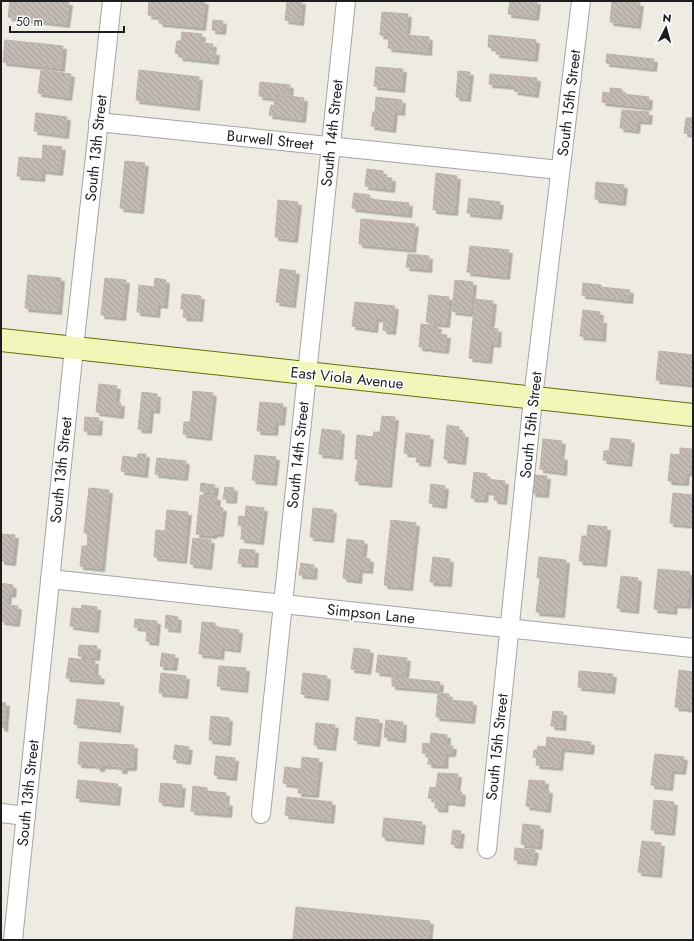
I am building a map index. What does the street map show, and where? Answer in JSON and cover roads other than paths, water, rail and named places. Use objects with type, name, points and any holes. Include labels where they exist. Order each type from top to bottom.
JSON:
[{"type":"street","name":"South 13th Street","points":[[13,940],[74,348],[112,1]]},
{"type":"street","name":"South 14th Street","points":[[261,814],[346,1]]},
{"type":"street","name":"South 15th Street","points":[[487,849],[533,398],[581,1]]},
{"type":"street","name":"Burwell Street","points":[[98,122],[560,170]]},
{"type":"street","name":"East Viola Avenue","points":[[1,340],[693,416]]},
{"type":"street","name":"Simpson Lane","points":[[50,579],[693,648]]},
{"type":"street","points":[[1,813],[26,816]]}]
